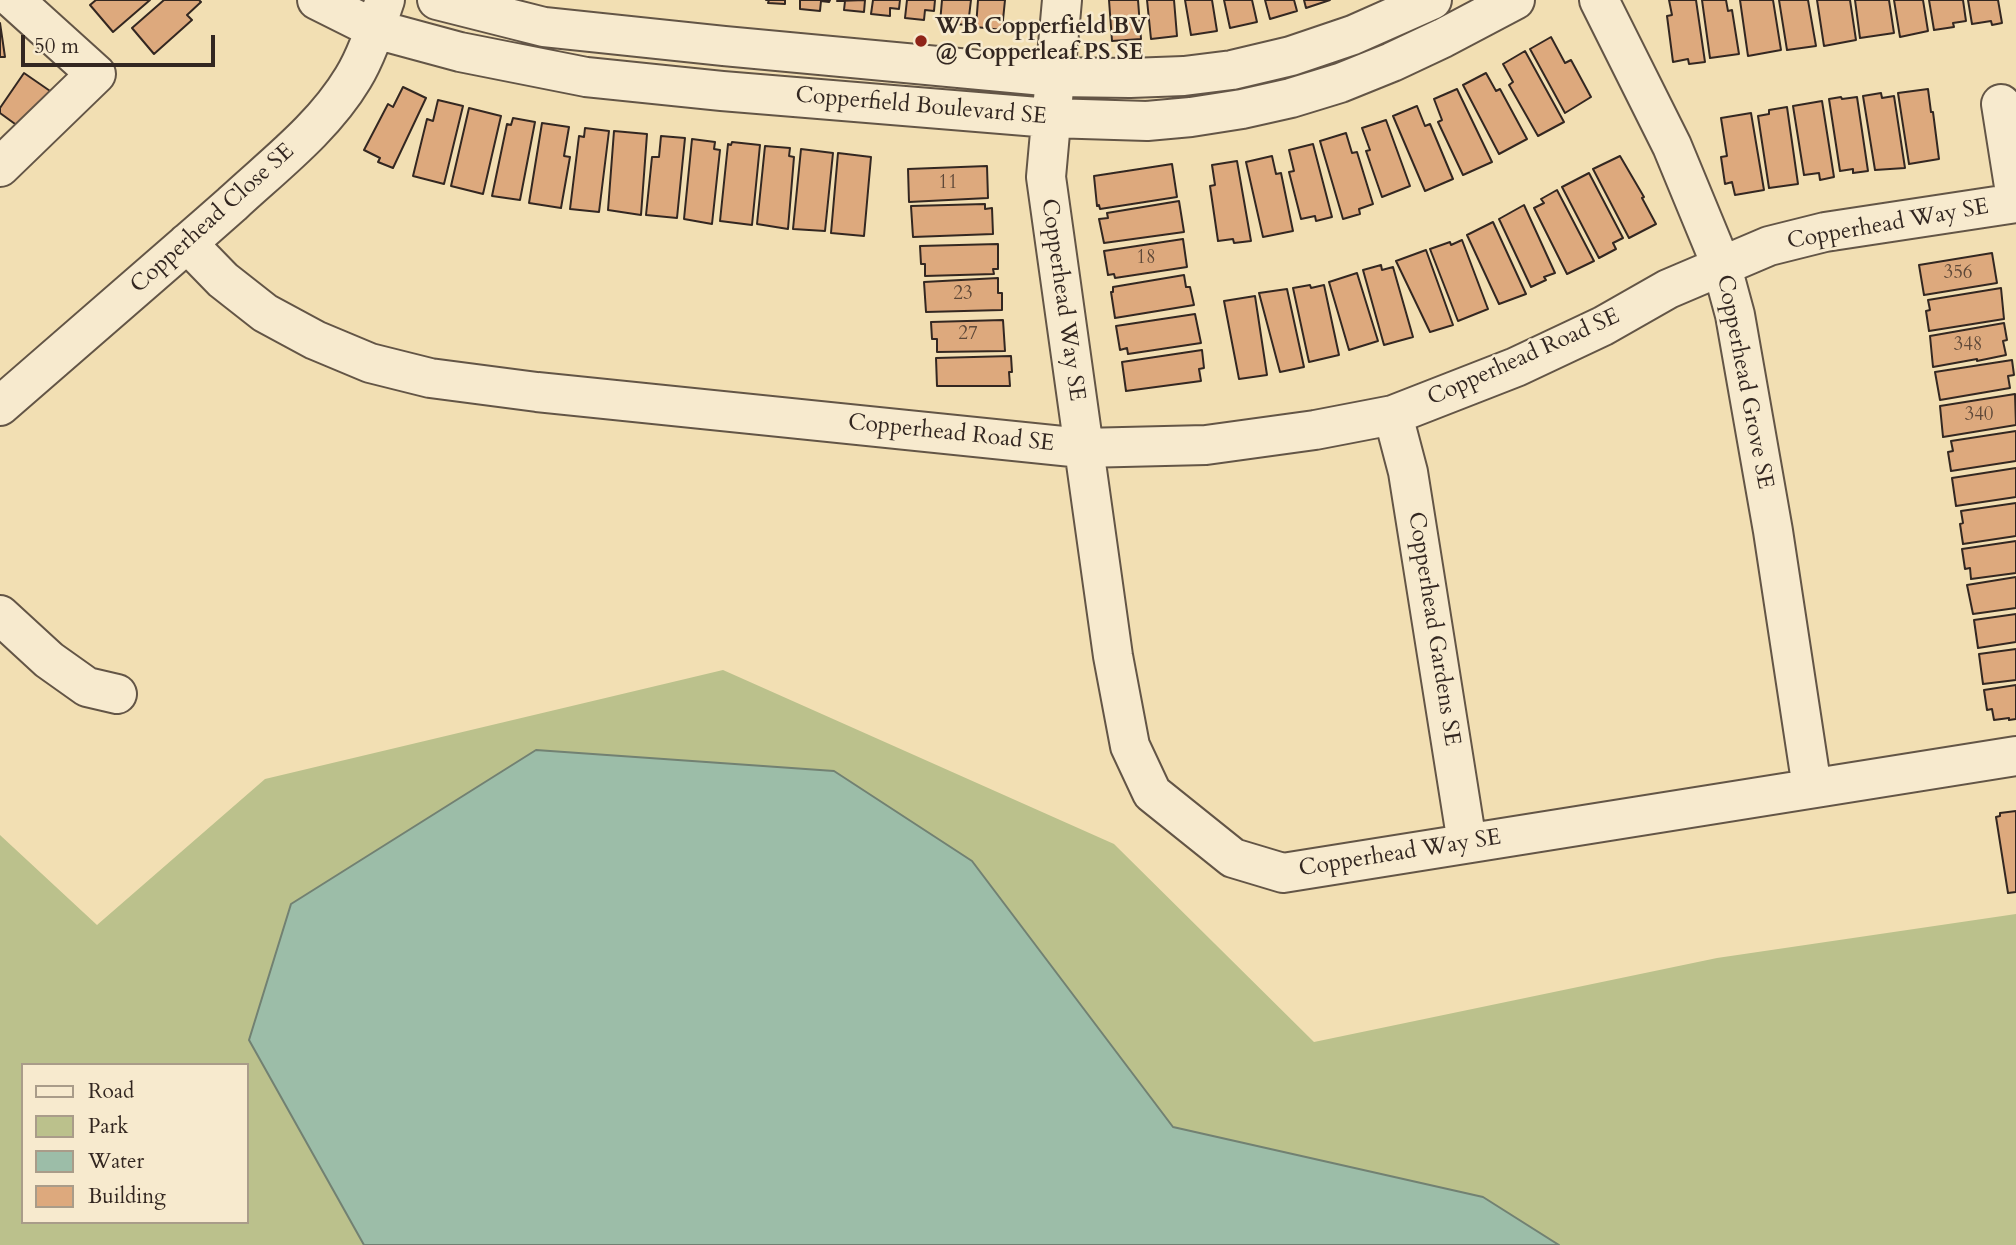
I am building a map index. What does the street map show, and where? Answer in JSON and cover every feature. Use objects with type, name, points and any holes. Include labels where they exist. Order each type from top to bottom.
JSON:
[{"type":"street","points":[[0,167],[96,74],[14,0]]},
{"type":"street","name":"Copperfield Boulevard SE","points":[[317,0],[380,15],[460,52],[586,77],[1051,118],[1147,121],[1191,117],[1291,98],[1340,83],[1392,62],[1515,0]]},
{"type":"street","name":"Copperfield Boulevard SE","points":[[437,0],[544,27],[1055,76],[1130,78],[1184,76],[1232,70],[1291,55],[1353,36],[1432,0]]},
{"type":"street","name":"Copperhead Way SE","points":[[1062,0],[1046,177],[1082,448],[1113,656],[1130,746],[1152,793],[1233,858],[1283,873],[2016,756]]},
{"type":"street","name":"Copperhead Grove SE","points":[[1599,0],[1672,146],[1722,267],[1735,315],[1773,531],[1812,788]]},
{"type":"street","name":"Copperhead Close SE","points":[[0,406],[187,243],[327,115],[353,78],[380,15]]},
{"type":"street","points":[[2001,104],[2016,201]]},
{"type":"street","name":"Copperhead Way SE","points":[[1722,267],[1769,246],[1825,232],[2016,201]]},
{"type":"street","name":"Copperhead Road SE","points":[[187,243],[223,280],[265,313],[315,340],[370,363],[430,378],[537,392],[1082,448],[1206,445],[1315,430],[1393,415],[1516,367],[1603,326],[1668,289],[1722,267]]},
{"type":"street","name":"Copperhead Gardens SE","points":[[1393,415],[1408,471],[1467,843]]},
{"type":"street","points":[[0,615],[49,660],[87,687],[117,694]]},
{"type":"green space","points":[[723,670],[1114,844],[1314,1042],[1717,958],[2016,914],[2016,1245],[0,1245],[0,835],[97,925],[265,779]]},
{"type":"water","points":[[536,750],[834,771],[972,861],[1173,1127],[1483,1197],[1559,1245],[364,1245],[249,1040],[291,904]]},
{"type":"building","points":[[96,0],[150,0],[113,32],[90,5]]},
{"type":"building","points":[[164,0],[201,2],[187,15],[192,20],[154,54],[132,28]]},
{"type":"building","points":[[769,0],[785,0],[785,4],[768,3]]},
{"type":"building","points":[[800,0],[830,0],[821,1],[820,11],[800,9]]},
{"type":"building","points":[[865,0],[864,12],[844,10],[845,1],[837,1]]},
{"type":"building","points":[[873,0],[900,0],[899,9],[890,8],[890,16],[871,14]]},
{"type":"building","points":[[907,0],[935,0],[934,11],[925,10],[924,20],[905,18]]},
{"type":"building","points":[[942,0],[971,0],[968,25],[940,23]]},
{"type":"building","points":[[978,0],[1005,0],[1002,30],[976,27]]},
{"type":"building","points":[[1109,0],[1138,0],[1141,39],[1112,41]]},
{"type":"building","points":[[1147,0],[1174,0],[1177,36],[1151,39]]},
{"type":"building","points":[[1185,0],[1212,0],[1217,31],[1191,35]]},
{"type":"building","points":[[1224,0],[1252,0],[1257,22],[1230,28]]},
{"type":"building","points":[[1265,0],[1294,0],[1297,11],[1270,19]]},
{"type":"building","points":[[1304,0],[1330,0],[1306,8]]},
{"type":"building","points":[[1669,0],[1696,0],[1705,62],[1689,64],[1688,59],[1673,62],[1667,16],[1672,15]]},
{"type":"building","points":[[1702,0],[1726,0],[1728,11],[1732,10],[1739,54],[1710,58]]},
{"type":"building","points":[[1740,0],[1773,0],[1781,50],[1748,56]]},
{"type":"building","points":[[1779,0],[1808,0],[1816,46],[1787,50]]},
{"type":"building","points":[[1817,0],[1850,0],[1856,40],[1824,46]]},
{"type":"building","points":[[1855,0],[1889,0],[1894,33],[1860,38]]},
{"type":"building","points":[[1894,0],[1923,0],[1928,31],[1900,37]]},
{"type":"building","points":[[1929,0],[1963,0],[1966,21],[1953,23],[1954,27],[1934,30]]},
{"type":"building","points":[[1968,0],[1998,0],[2002,23],[1992,25],[1991,21],[1972,24]]},
{"type":"building","points":[[0,23],[5,57],[0,57]]},
{"type":"building","points":[[1551,37],[1565,63],[1571,60],[1591,97],[1565,113],[1530,49]]},
{"type":"building","points":[[1525,51],[1564,122],[1538,136],[1509,85],[1513,82],[1503,64]]},
{"type":"building","points":[[24,73],[53,93],[22,129],[0,113],[0,108]]},
{"type":"building","points":[[1486,73],[1496,91],[1500,89],[1527,139],[1499,154],[1463,85]]},
{"type":"building","points":[[403,87],[426,98],[393,168],[378,162],[380,158],[364,150],[388,104],[393,107]]},
{"type":"building","points":[[1457,89],[1492,162],[1463,175],[1438,122],[1442,120],[1434,99]]},
{"type":"building","points":[[1928,89],[1939,159],[1909,164],[1898,93]]},
{"type":"building","points":[[1881,93],[1882,98],[1894,96],[1905,168],[1875,170],[1863,96]]},
{"type":"building","points":[[1857,97],[1868,171],[1840,171],[1829,99]]},
{"type":"building","points":[[438,100],[463,106],[444,184],[413,176],[427,119],[433,121]]},
{"type":"building","points":[[1822,101],[1834,177],[1820,180],[1819,173],[1804,175],[1793,106]]},
{"type":"building","points":[[1417,106],[1425,126],[1430,124],[1453,179],[1425,191],[1393,116]]},
{"type":"building","points":[[1787,107],[1798,184],[1769,188],[1758,116],[1769,114],[1769,110]]},
{"type":"building","points":[[469,108],[501,116],[483,194],[451,186]]},
{"type":"building","points":[[1751,113],[1764,190],[1735,195],[1732,182],[1725,184],[1721,157],[1727,156],[1721,118]]},
{"type":"building","points":[[513,118],[535,122],[520,200],[492,196],[507,124],[511,125]]},
{"type":"building","points":[[1386,120],[1410,186],[1382,197],[1366,151],[1370,150],[1362,128]]},
{"type":"building","points":[[542,123],[569,127],[564,156],[570,157],[561,208],[529,203]]},
{"type":"building","points":[[585,128],[609,131],[599,212],[570,209],[579,136],[584,137]]},
{"type":"building","points":[[614,131],[647,134],[641,215],[608,210]]},
{"type":"building","points":[[1346,133],[1352,153],[1357,152],[1373,204],[1359,209],[1360,214],[1343,219],[1320,141]]},
{"type":"building","points":[[661,136],[685,138],[677,218],[646,215],[652,157],[659,157]]},
{"type":"building","points":[[692,139],[715,142],[714,149],[720,150],[712,224],[684,219]]},
{"type":"building","points":[[732,142],[760,145],[752,225],[720,221],[728,144],[731,145]]},
{"type":"building","points":[[1313,144],[1332,217],[1316,221],[1315,216],[1301,219],[1289,172],[1294,171],[1289,150]]},
{"type":"building","points":[[765,146],[790,148],[789,156],[794,157],[788,229],[757,224]]},
{"type":"building","points":[[801,149],[833,153],[825,231],[793,229]]},
{"type":"building","points":[[838,153],[871,157],[864,236],[831,233]]},
{"type":"building","points":[[1272,156],[1276,174],[1281,173],[1293,231],[1263,237],[1246,162]]},
{"type":"building","points":[[1620,156],[1656,224],[1629,238],[1593,169]]},
{"type":"building","points":[[1237,161],[1251,241],[1218,241],[1210,186],[1215,185],[1212,165]]},
{"type":"building","points":[[1172,164],[1177,197],[1100,209],[1099,205],[1097,206],[1094,176]]},
{"type":"building","points":[[987,166],[988,198],[909,202],[908,169]]},
{"type":"building","points":[[1589,173],[1623,238],[1613,243],[1616,249],[1599,258],[1562,187]]},
{"type":"building","points":[[1557,190],[1594,261],[1567,274],[1534,208],[1544,203],[1541,199]]},
{"type":"building","points":[[1179,201],[1184,232],[1104,243],[1099,219],[1108,218],[1107,213]]},
{"type":"building","points":[[985,204],[985,209],[992,208],[993,234],[913,237],[911,206]]},
{"type":"building","points":[[1524,205],[1555,273],[1531,287],[1499,219]]},
{"type":"building","points":[[1493,222],[1526,294],[1499,304],[1467,235]]},
{"type":"building","points":[[1183,239],[1187,267],[1115,278],[1114,274],[1108,275],[1104,251]]},
{"type":"building","points":[[1462,240],[1488,309],[1458,321],[1430,249]]},
{"type":"building","points":[[998,244],[998,269],[993,269],[994,274],[925,276],[920,246]]},
{"type":"building","points":[[1426,250],[1453,325],[1430,332],[1396,261]]},
{"type":"building","points":[[1992,253],[1997,283],[1924,295],[1919,265]]},
{"type":"building","points":[[1381,265],[1382,270],[1393,267],[1413,337],[1384,345],[1363,270]]},
{"type":"building","points":[[1357,273],[1378,341],[1349,350],[1329,282]]},
{"type":"building","points":[[1184,275],[1194,305],[1115,318],[1111,292],[1113,287]]},
{"type":"building","points":[[998,278],[998,293],[1002,293],[1002,310],[926,312],[924,282]]},
{"type":"building","points":[[1310,285],[1311,288],[1324,285],[1339,355],[1309,362],[1293,288]]},
{"type":"building","points":[[2001,288],[2004,319],[1929,331],[1926,311],[1930,310],[1928,300]]},
{"type":"building","points":[[1287,289],[1304,367],[1280,372],[1259,293]]},
{"type":"building","points":[[1255,296],[1267,375],[1239,379],[1224,301]]},
{"type":"building","points":[[1195,314],[1201,343],[1128,354],[1127,348],[1120,350],[1116,326]]},
{"type":"building","points":[[1003,320],[1005,351],[937,352],[937,339],[932,339],[931,322]]},
{"type":"building","points":[[2004,323],[2007,340],[2003,341],[2006,355],[1933,367],[1930,336]]},
{"type":"building","points":[[1202,350],[1204,368],[1199,369],[1201,381],[1126,391],[1122,362]]},
{"type":"building","points":[[1011,356],[1010,386],[937,386],[936,358]]},
{"type":"building","points":[[2012,360],[2014,375],[2008,376],[2010,388],[1940,400],[1935,372]]},
{"type":"building","points":[[2015,394],[2016,425],[1943,437],[1940,406]]},
{"type":"building","points":[[2016,431],[2016,461],[1951,471],[1948,452],[1953,451],[1951,441]]},
{"type":"building","points":[[2016,468],[2016,497],[1956,506],[1952,478]]},
{"type":"building","points":[[2016,503],[2016,536],[1963,544],[1961,511]]},
{"type":"building","points":[[2016,541],[2016,573],[1971,579],[1970,568],[1965,569],[1962,549]]},
{"type":"building","points":[[2016,577],[2016,608],[1973,614],[1967,585]]},
{"type":"building","points":[[2016,614],[2016,642],[1978,648],[1974,620]]},
{"type":"building","points":[[2016,649],[2016,680],[1983,684],[1979,654]]},
{"type":"building","points":[[2016,685],[2016,719],[1994,720],[1992,709],[1987,710],[1984,690]]},
{"type":"building","points":[[2016,811],[2016,892],[2008,893],[1996,817],[2000,816],[2000,813]]},
{"type":"place","name":"WB Copperfield BV @ Copperleaf PS SE","points":[[921,41]]}]
